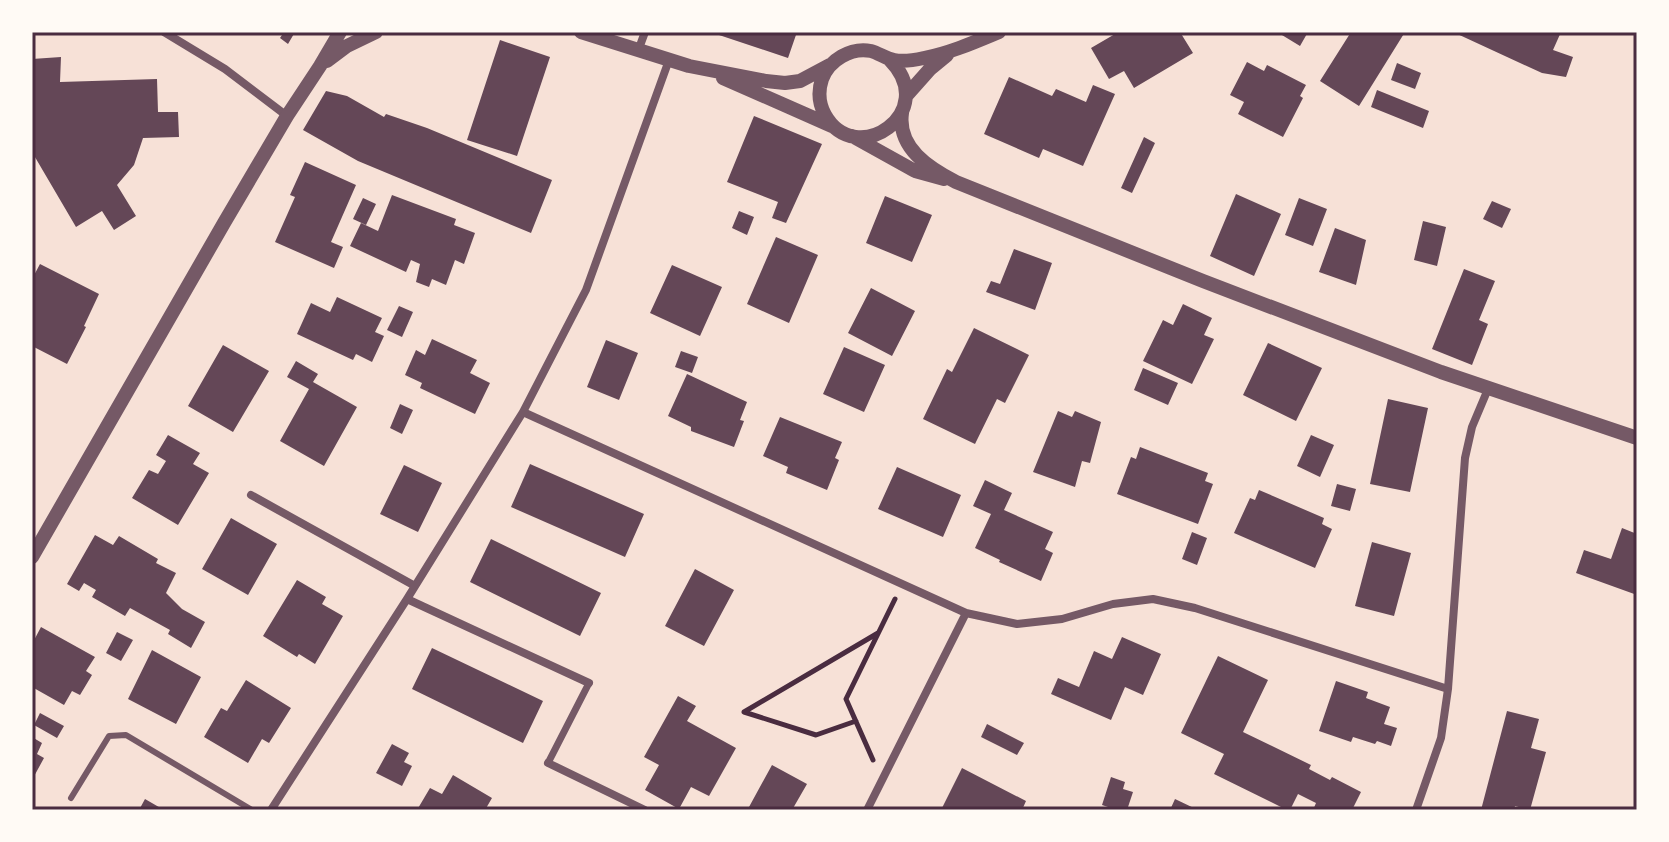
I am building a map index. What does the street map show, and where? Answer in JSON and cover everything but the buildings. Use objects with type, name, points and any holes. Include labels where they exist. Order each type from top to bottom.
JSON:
[{"type":"street","points":[[164,32],[225,69],[287,116]]},
{"type":"street","points":[[32,557],[224,223],[340,32]]},
{"type":"street","points":[[320,66],[339,51],[376,32]]},
{"type":"street","points":[[638,51],[645,32]]},
{"type":"street","points":[[890,60],[924,58],[999,32]]},
{"type":"street","points":[[589,34],[720,77],[852,136],[915,171],[956,182],[1203,281],[1488,389],[1637,438]]},
{"type":"street","points":[[906,96],[930,69],[964,45]]},
{"type":"street","points":[[689,66],[790,83],[806,79],[851,52],[871,51],[890,60],[902,76],[906,96],[901,128],[912,151],[956,182]]},
{"type":"street","points":[[271,810],[523,412],[586,290],[669,60]]},
{"type":"street","points":[[833,62],[822,80],[820,100],[826,116],[837,129]]},
{"type":"street","points":[[852,136],[877,135],[892,126],[902,113]]},
{"type":"street","points":[[1416,810],[1441,738],[1448,689],[1465,458],[1472,427],[1488,389]]},
{"type":"street","points":[[523,412],[966,613],[1017,624],[1062,619],[1113,604],[1153,599],[1195,608],[1448,689]]},
{"type":"street","points":[[251,495],[415,586]]},
{"type":"street","points":[[407,599],[589,683],[548,763],[645,810]]},
{"type":"street","points":[[867,810],[966,613]]},
{"type":"lane","points":[[71,798],[109,736],[126,735],[252,810]]},
{"type":"path","points":[[874,761],[846,699],[895,598]]},
{"type":"path","points":[[856,721],[816,735],[744,712],[878,633]]}]
